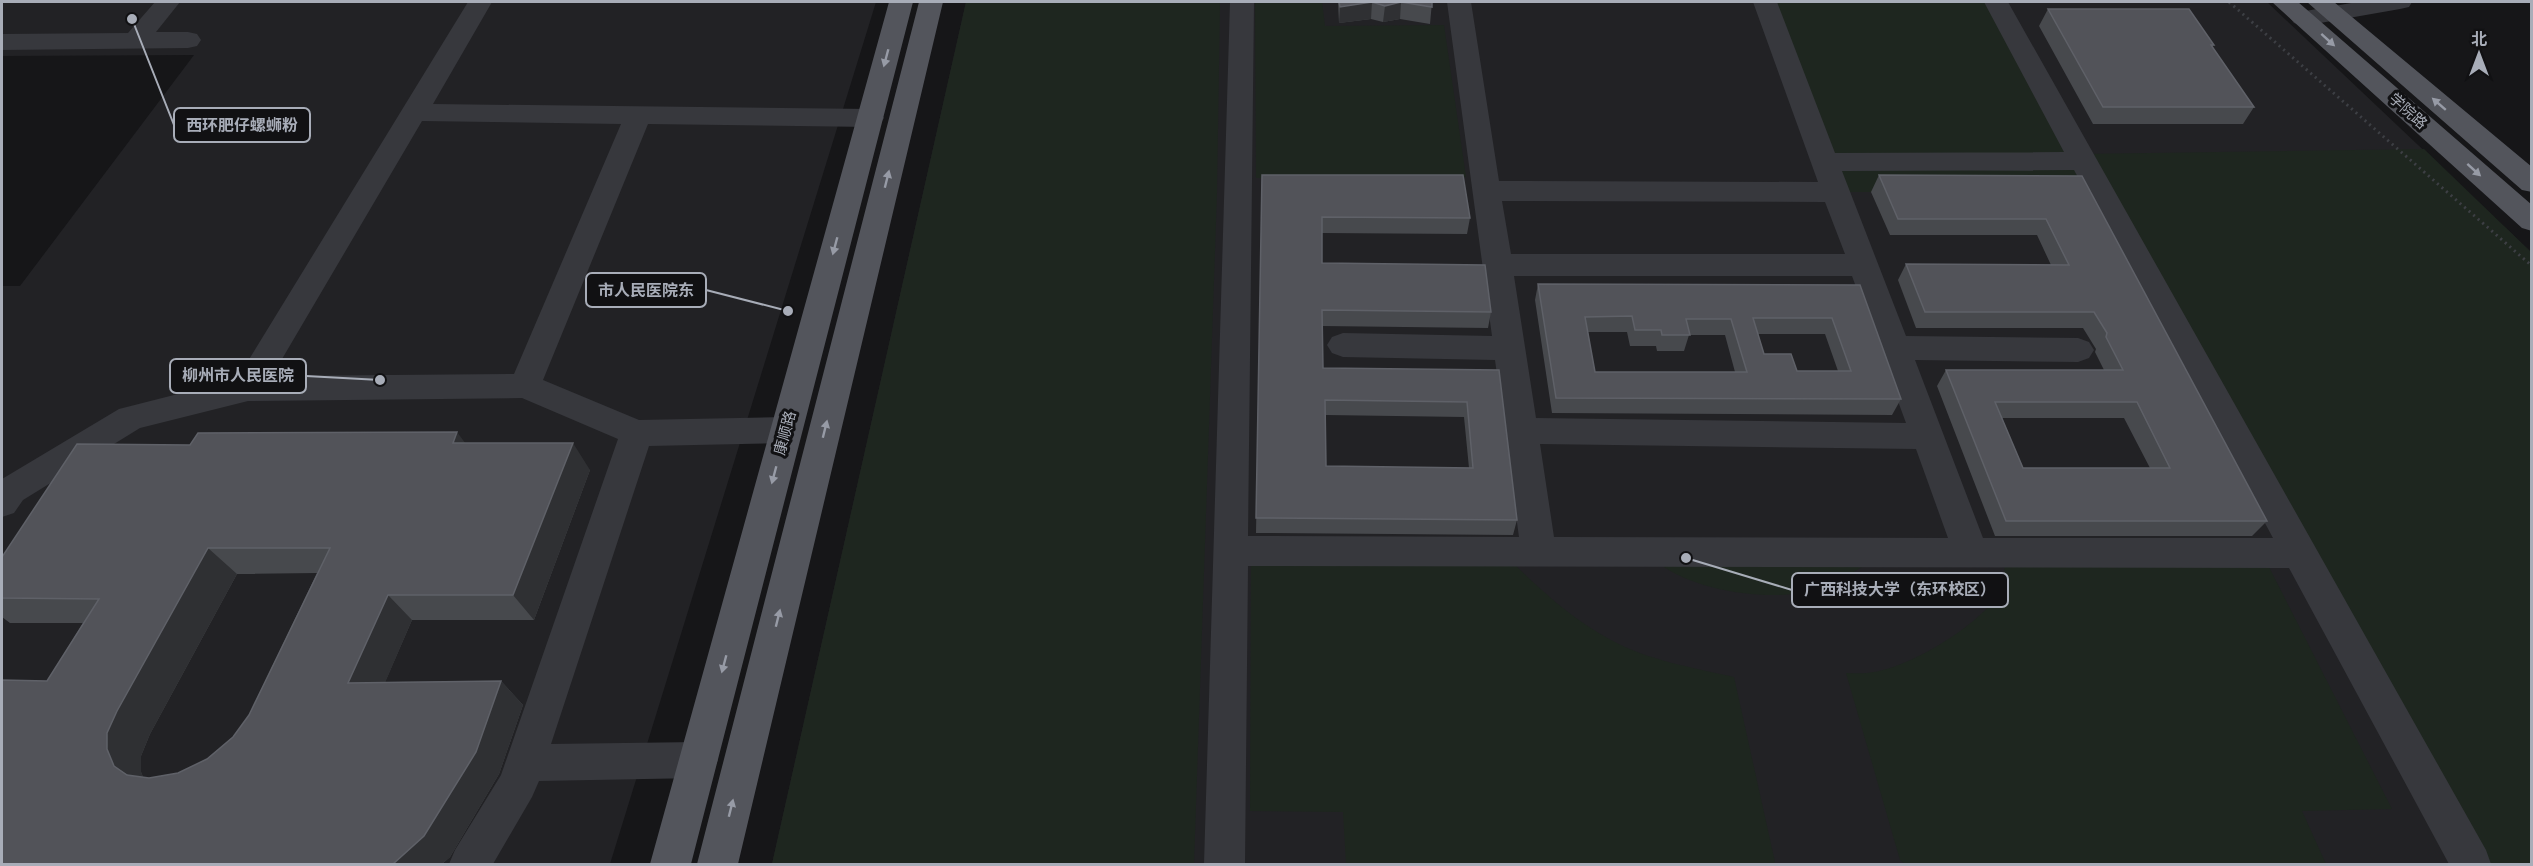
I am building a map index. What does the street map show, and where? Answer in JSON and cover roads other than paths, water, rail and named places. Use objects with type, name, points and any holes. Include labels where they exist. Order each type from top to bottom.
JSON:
[{"type":"main road","name":"康顺路","points":[[670,864],[901,2]]},
{"type":"main road","points":[[717,864],[931,2]]},
{"type":"main road","name":"学院路","points":[[2310,8],[2532,183]]},
{"type":"main road","name":"学院路","points":[[2310,8],[2532,221]]},
{"type":"street","points":[[136,40],[168,2]]},
{"type":"street","points":[[248,389],[480,2]]},
{"type":"street","points":[[1224,864],[1231,551],[1251,180],[1242,2]]},
{"type":"street","points":[[1459,2],[1477,183],[1497,265],[1539,551]]},
{"type":"street","points":[[1765,2],[1971,552]]},
{"type":"street","points":[[1996,2],[2471,864]]},
{"type":"street","points":[[2310,8],[2400,2]]},
{"type":"street","points":[[2,42],[188,40]]},
{"type":"street","points":[[415,112],[870,118]]},
{"type":"street","points":[[525,386],[638,115]]},
{"type":"street","points":[[1825,162],[2084,161]]},
{"type":"street","points":[[1477,183],[1836,192]]},
{"type":"street","points":[[1497,265],[1864,265]]},
{"type":"street","points":[[1343,345],[1509,348]]},
{"type":"street","points":[[1894,348],[2079,350]]},
{"type":"street","points":[[2,503],[11,490],[131,418],[248,389],[525,386],[638,433],[786,430]]},
{"type":"street","points":[[1521,431],[1928,436]]},
{"type":"street","points":[[498,864],[521,773],[638,433]]},
{"type":"street","points":[[1231,551],[2300,553]]},
{"type":"street","points":[[521,773],[698,760]]},
{"type":"street","points":[[470,864],[521,773]]},
{"type":"place","name":"西环肥仔螺蛳粉","points":[[132,19]]},
{"type":"place","name":"市人民医院东","points":[[788,311]]},
{"type":"place","name":"柳州市人民医院","points":[[380,380]]},
{"type":"place","name":"广西科技大学（东环校区）","points":[[1686,558]]}]
